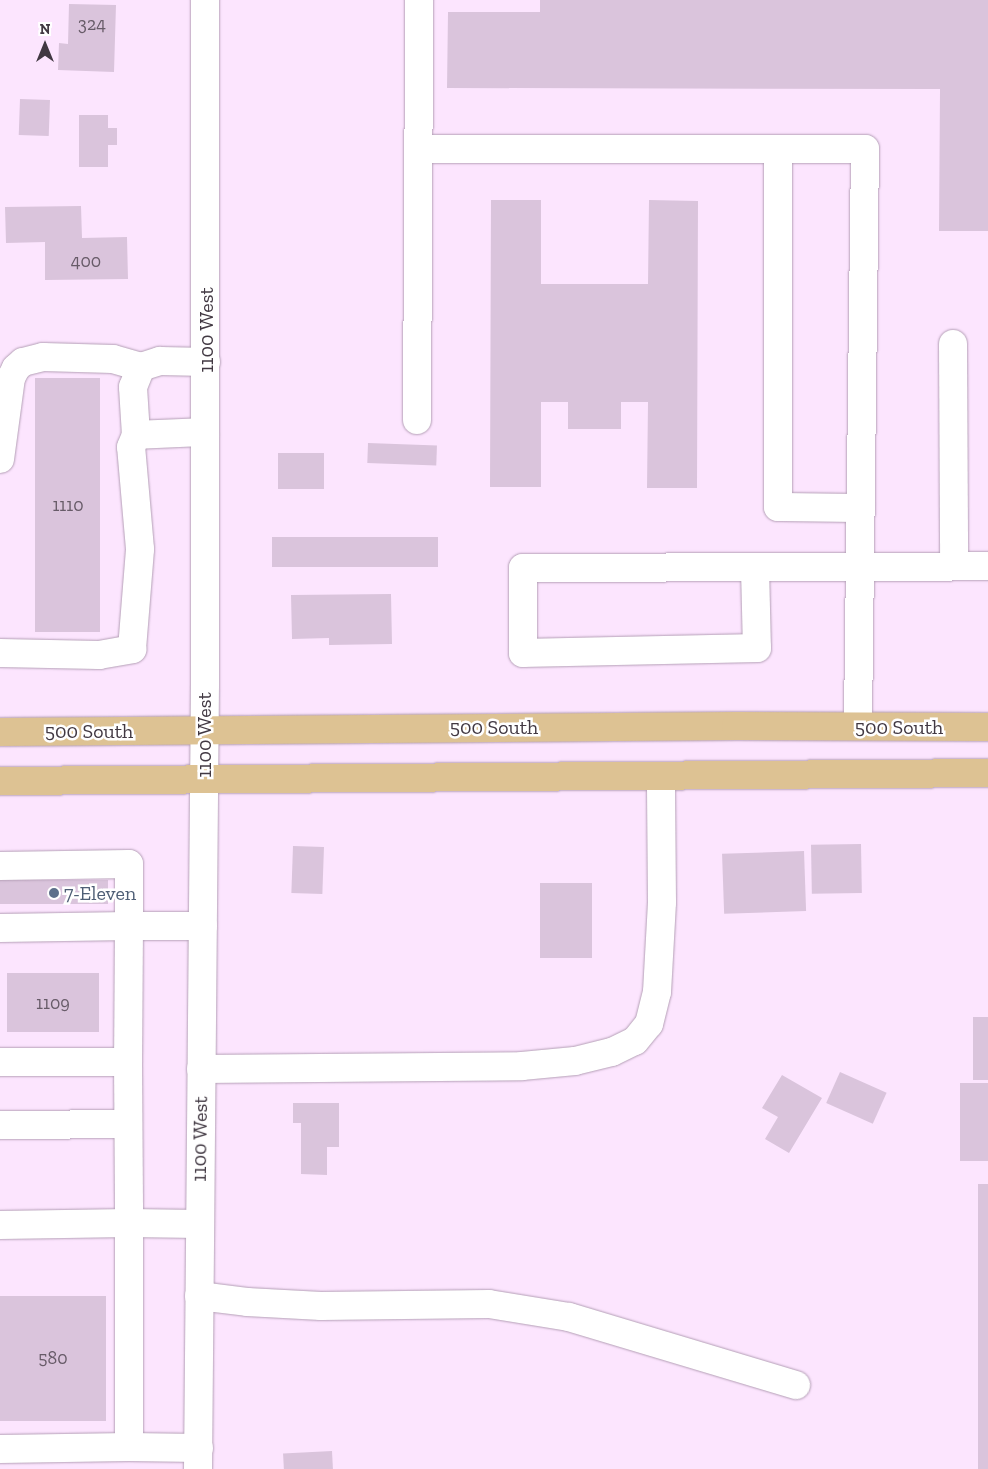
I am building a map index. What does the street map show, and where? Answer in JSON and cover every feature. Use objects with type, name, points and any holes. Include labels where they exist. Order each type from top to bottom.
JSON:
[{"type":"main road","name":"500 South","points":[[0,732],[858,726],[988,727]]},
{"type":"main road","points":[[0,781],[988,773]]},
{"type":"street","name":"1100 West","points":[[198,1459],[204,780],[205,0]]},
{"type":"street","points":[[417,420],[419,0]]},
{"type":"street","points":[[418,149],[865,149],[858,726]]},
{"type":"street","points":[[778,149],[778,507],[861,508]]},
{"type":"street","points":[[953,344],[954,566]]},
{"type":"street","points":[[0,459],[12,378],[16,368],[24,362],[43,357],[113,359],[141,367],[160,361],[206,362]]},
{"type":"street","points":[[0,653],[99,655],[132,649],[140,549],[131,448],[136,435],[133,388],[141,367]]},
{"type":"street","points":[[136,435],[205,432]]},
{"type":"street","points":[[755,568],[757,648],[523,653],[523,568],[988,566]]},
{"type":"street","points":[[201,1069],[522,1066],[575,1061],[612,1052],[635,1041],[649,1024],[657,992],[662,902],[661,776]]},
{"type":"street","points":[[0,866],[129,864],[129,1447]]},
{"type":"street","points":[[0,928],[203,926]]},
{"type":"street","points":[[0,1062],[128,1062]]},
{"type":"street","points":[[0,1125],[128,1124]]},
{"type":"street","points":[[0,1225],[199,1224]]},
{"type":"street","points":[[199,1296],[246,1302],[321,1306],[489,1304],[569,1317],[796,1385]]},
{"type":"street","points":[[0,1449],[129,1447],[198,1459]]},
{"type":"building","points":[[540,0],[988,0],[988,231],[939,231],[940,89],[447,88],[448,12],[540,12]]},
{"type":"building","points":[[69,4],[116,5],[114,72],[58,70],[59,43],[68,44]]},
{"type":"building","points":[[20,99],[50,100],[49,136],[19,135]]},
{"type":"building","points":[[79,115],[108,115],[108,128],[117,128],[117,145],[108,145],[108,167],[79,167]]},
{"type":"building","points":[[491,200],[541,200],[541,284],[648,284],[649,200],[698,201],[697,488],[647,488],[648,402],[621,402],[621,429],[568,429],[568,402],[541,402],[541,487],[490,487]]},
{"type":"building","points":[[81,206],[82,238],[127,237],[128,279],[45,280],[45,242],[6,243],[5,207]]},
{"type":"building","points":[[35,378],[100,378],[100,632],[35,632]]},
{"type":"building","points":[[368,443],[437,445],[436,465],[367,463]]},
{"type":"building","points":[[278,453],[324,453],[324,489],[278,489]]},
{"type":"building","points":[[272,537],[438,537],[438,567],[272,567]]},
{"type":"building","points":[[391,594],[392,644],[329,645],[329,638],[292,639],[291,595]]},
{"type":"building","points":[[861,844],[862,893],[812,894],[811,845]]},
{"type":"building","points":[[293,846],[324,847],[322,894],[291,893]]},
{"type":"building","points":[[804,851],[806,911],[724,914],[722,854]]},
{"type":"building","name":"7-Eleven","points":[[0,880],[108,880],[108,904],[0,904]]},
{"type":"building","points":[[540,883],[592,883],[592,958],[540,958]]},
{"type":"building","points":[[7,973],[99,973],[99,1032],[7,1032]]},
{"type":"building","points":[[973,1017],[988,1017],[988,1080],[973,1080]]},
{"type":"building","points":[[840,1072],[887,1093],[873,1124],[826,1103]]},
{"type":"building","points":[[782,1075],[822,1098],[789,1153],[765,1139],[778,1117],[762,1108]]},
{"type":"building","points":[[960,1083],[988,1083],[988,1161],[960,1161]]},
{"type":"building","points":[[293,1103],[339,1103],[339,1147],[327,1147],[327,1175],[301,1174],[301,1123],[293,1123]]},
{"type":"building","points":[[978,1184],[988,1184],[988,1469],[978,1469]]},
{"type":"building","points":[[0,1296],[106,1296],[106,1421],[0,1421]]},
{"type":"building","points":[[332,1451],[333,1469],[284,1469],[283,1454]]},
{"type":"place","name":"7-Eleven","points":[[54,893]]}]
